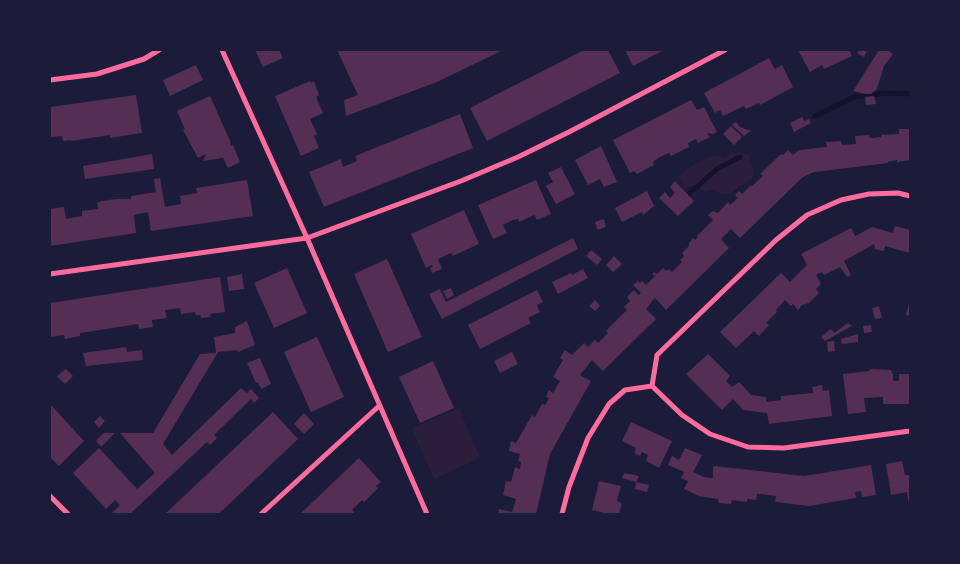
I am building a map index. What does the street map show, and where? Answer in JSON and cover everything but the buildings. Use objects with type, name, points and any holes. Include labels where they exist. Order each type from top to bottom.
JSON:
[{"type":"street","points":[[50,80],[97,74],[144,59],[159,50]]},
{"type":"street","points":[[222,50],[307,238],[427,514]]},
{"type":"street","points":[[50,274],[307,238],[461,181],[518,157],[725,50]]},
{"type":"street","points":[[652,386],[658,355],[776,240],[807,215],[840,200],[869,194],[898,193],[910,196]]},
{"type":"street","points":[[652,386],[682,415],[710,434],[748,447],[784,448],[910,431]]},
{"type":"street","points":[[562,514],[578,462],[588,438],[609,404],[625,390],[652,386]]},
{"type":"street","points":[[261,514],[379,406]]},
{"type":"street","points":[[50,496],[68,514]]},
{"type":"shaded area","points":[[731,152],[749,154],[753,177],[746,183],[732,193],[725,195],[712,190],[705,192],[696,185],[684,189],[679,177],[687,169],[698,162],[702,162],[706,157],[726,157]]},
{"type":"shaded area","points":[[459,408],[480,458],[434,479],[412,428]]},
{"type":"waterway","points":[[815,116],[854,97],[887,93],[910,94]]},
{"type":"waterway","points":[[689,194],[717,169],[740,157]]}]
